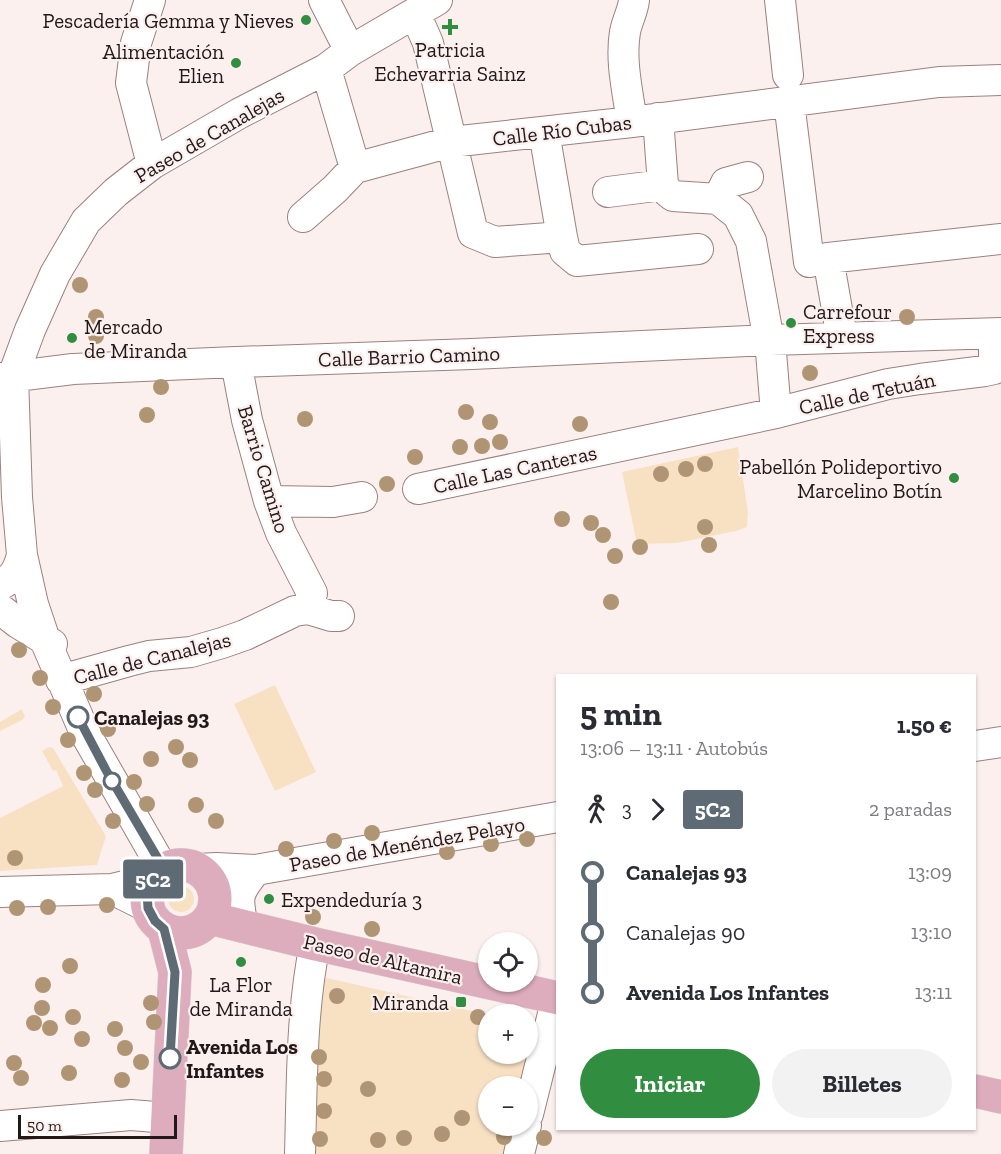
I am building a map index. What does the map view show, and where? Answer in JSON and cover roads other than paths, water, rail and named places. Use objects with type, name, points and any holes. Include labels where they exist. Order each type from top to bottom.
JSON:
[{"type":"main road","points":[[157,896],[181,865],[199,869],[211,884],[207,916],[175,972]]},
{"type":"main road","points":[[157,896],[179,933],[207,916]]},
{"type":"main road","points":[[157,896],[175,972],[166,1154]]},
{"type":"main road","name":"Paseo de Altamira","points":[[207,916],[315,944],[556,998]]},
{"type":"main road","points":[[976,1091],[1001,1097]]},
{"type":"street","points":[[150,0],[136,43],[131,82],[152,164]]},
{"type":"street","points":[[324,0],[351,51]]},
{"type":"street","points":[[634,0],[626,32],[623,59],[645,120],[663,185],[673,196],[718,199],[738,215],[751,242],[770,340]]},
{"type":"street","points":[[780,0],[780,89],[809,262],[1001,239]]},
{"type":"street","points":[[426,7],[428,43],[473,233],[495,242],[562,237]]},
{"type":"street","name":"Paseo de Canalejas","points":[[157,896],[146,840],[85,733],[61,680],[52,644],[33,604],[22,555],[6,377],[55,274],[86,221],[116,192],[152,164],[240,113],[326,69],[351,51],[426,7]]},
{"type":"street","points":[[303,217],[355,168],[326,69]]},
{"type":"street","name":"Calle Río Cubas","points":[[355,168],[451,142],[645,120],[780,89],[1001,80]]},
{"type":"street","points":[[544,132],[565,251],[577,261],[698,249]]},
{"type":"street","points":[[718,199],[726,183],[748,177]]},
{"type":"street","points":[[608,192],[663,185]]},
{"type":"street","points":[[828,258],[842,338]]},
{"type":"street","points":[[30,330],[37,356],[47,373]]},
{"type":"street","name":"Calle de Tetuán","points":[[613,448],[776,413],[888,384],[994,369],[997,333],[770,340],[776,413]]},
{"type":"street","name":"Calle Barrio Camino","points":[[6,377],[73,369],[770,340]]},
{"type":"street","name":"Barrio Camino","points":[[236,362],[247,420],[269,501],[281,533],[312,592],[308,609]]},
{"type":"street","name":"Paseo de Canalejas","points":[[47,373],[33,388],[28,399],[27,442],[31,496],[41,557],[52,599],[52,644]]},
{"type":"street","name":"Calle Las Canteras","points":[[418,489],[613,448]]},
{"type":"street","points":[[269,501],[333,502],[362,497]]},
{"type":"street","points":[[0,585],[13,576],[18,569],[22,555]]},
{"type":"street","points":[[0,609],[52,644]]},
{"type":"street","points":[[308,609],[339,616]]},
{"type":"street","name":"Calle de Canalejas","points":[[61,680],[149,656],[190,652],[222,643],[245,635],[295,611],[308,609]]},
{"type":"street","points":[[976,746],[1001,742]]},
{"type":"street","name":"Paseo de Menéndez Pelayo","points":[[199,869],[256,870],[556,818]]},
{"type":"street","points":[[112,889],[126,877],[133,867],[146,840]]},
{"type":"street","points":[[243,927],[239,896],[243,886],[256,870]]},
{"type":"street","name":"Paseo de Menéndez Pelayo","points":[[207,916],[234,880],[256,870]]},
{"type":"street","points":[[0,892],[112,889],[157,896]]},
{"type":"street","points":[[300,1154],[304,1033],[315,944]]},
{"type":"street","points":[[538,1076],[556,1002]]},
{"type":"street","points":[[0,1126],[131,1115],[168,1118]]},
{"type":"street","points":[[519,1154],[523,1136]]},
{"type":"place","name":"Pescadería Gemma y Nieves","points":[[306,20]]},
{"type":"place","name":"Patricia Echevarria Sainz","points":[[450,27]]},
{"type":"place","name":"Alimentación Elien","points":[[236,63]]},
{"type":"place","name":"Carrefour Express","points":[[791,323]]},
{"type":"place","name":"Mercado de Miranda","points":[[72,338]]},
{"type":"place","name":"Pabellón Polideportivo Marcelino Botín","points":[[954,478]]},
{"type":"place","name":"Canalejas 93","points":[[78,717]]},
{"type":"place","name":"Expendeduría 3","points":[[269,899]]},
{"type":"place","name":"La Flor de Miranda","points":[[241,962]]},
{"type":"place","name":"Miranda","points":[[461,1002]]},
{"type":"place","name":"Avenida Los Infantes","points":[[170,1058]]}]
